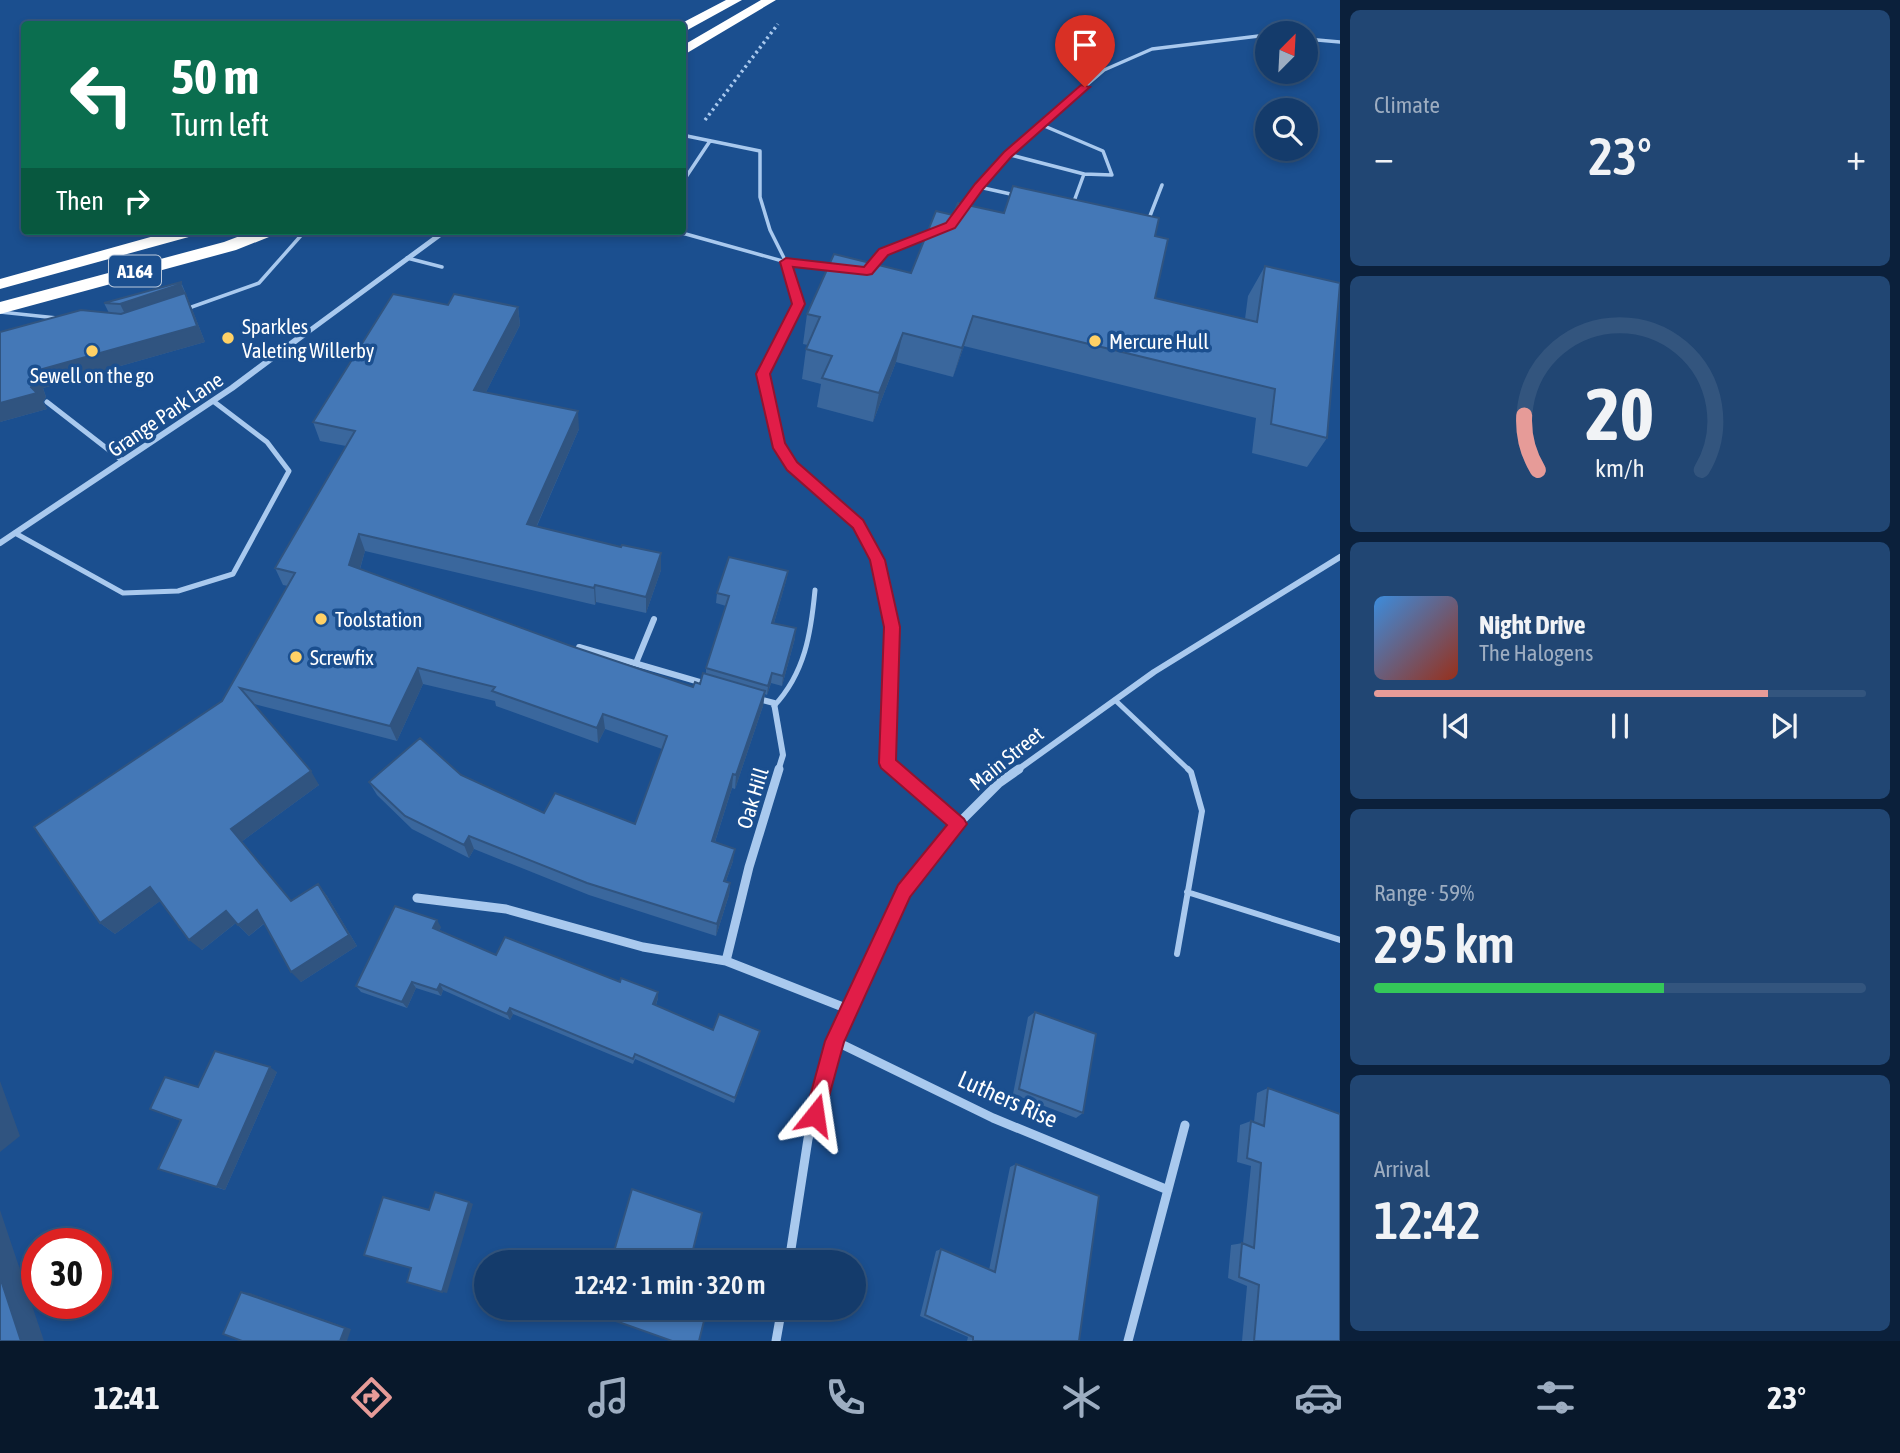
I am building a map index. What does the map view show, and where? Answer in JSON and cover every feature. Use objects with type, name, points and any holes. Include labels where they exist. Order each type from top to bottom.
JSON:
[{"type":"highway","points":[[686,27],[736,0]]},
{"type":"highway","points":[[686,50],[770,0]]},
{"type":"highway","name":"A164","points":[[0,284],[176,235]]},
{"type":"highway","name":"A164","points":[[0,310],[230,246],[258,235]]},
{"type":"street","name":"Grange Park Lane","points":[[0,543],[213,401],[439,235]]},
{"type":"street","name":"Main Street","points":[[791,1250],[808,1139],[835,1041],[904,891],[958,824],[999,783],[1154,672],[1340,557]]},
{"type":"street","points":[[636,663],[654,620]]},
{"type":"street","points":[[579,647],[724,689]]},
{"type":"street","points":[[749,696],[774,703],[774,706]]},
{"type":"street","name":"Oak Hill","points":[[726,961],[749,867],[783,755],[774,706]]},
{"type":"street","points":[[417,898],[506,909],[643,947],[726,961],[848,1009]]},
{"type":"street","name":"Luthers Rise","points":[[835,1041],[993,1118],[1168,1190]]},
{"type":"street","points":[[1128,1341],[1185,1125]]},
{"type":"street","points":[[776,1341],[780,1320]]},
{"type":"lane","points":[[957,216],[1007,155],[1104,70],[1152,49],[1255,36]]},
{"type":"lane","points":[[1318,40],[1340,42]]},
{"type":"lane","points":[[1007,155],[1084,174],[1112,175],[1102,151],[1042,125]]},
{"type":"lane","points":[[686,136],[760,150],[760,197],[770,230],[786,262],[799,304],[763,374],[778,444],[792,466],[858,524],[869,540],[878,560],[892,627],[887,763],[958,824]]},
{"type":"lane","points":[[686,177],[710,141]]},
{"type":"lane","points":[[1072,207],[1084,174]]},
{"type":"lane","points":[[1144,229],[1162,185]]},
{"type":"lane","points":[[979,187],[1019,195]]},
{"type":"lane","points":[[867,271],[884,252],[939,230]]},
{"type":"lane","points":[[686,234],[786,262],[840,268]]},
{"type":"lane","points":[[179,311],[259,284],[302,235]]},
{"type":"lane","points":[[407,257],[442,267]]},
{"type":"lane","points":[[0,310],[64,319]]},
{"type":"lane","points":[[15,533],[123,593],[178,591],[233,574],[289,471],[285,460],[270,445],[213,401]]},
{"type":"lane","points":[[47,402],[123,461]]},
{"type":"lane","points":[[774,706],[789,693],[797,678],[811,632],[815,590]]},
{"type":"lane","points":[[1115,700],[1191,772],[1202,811],[1177,954]]},
{"type":"lane","points":[[1187,892],[1340,940]]},
{"type":"path","points":[[692,137],[785,15]]},
{"type":"building","name":"Mercure Hull","points":[[1013,186],[1159,218],[1155,236],[1168,239],[1155,298],[1257,322],[1265,266],[1340,283],[1327,438],[1271,424],[1275,389],[973,316],[962,348],[903,333],[879,393],[822,378],[832,356],[806,349],[820,317],[807,314],[834,254],[911,273],[936,211],[953,215],[958,203],[1004,213]]},
{"type":"building","points":[[181,282],[120,304],[104,303]]},
{"type":"building","points":[[185,293],[197,326],[32,372],[35,381],[31,387],[37,393],[0,403],[0,332],[81,310],[121,314]]},
{"type":"building","points":[[393,294],[448,305],[454,294],[518,307],[474,390],[578,411],[527,524],[621,547],[622,545],[661,553],[646,597],[595,585],[594,588],[359,534],[349,565],[571,646],[693,687],[695,682],[700,684],[703,673],[765,691],[736,775],[733,774],[712,841],[735,849],[724,881],[730,883],[717,924],[587,883],[469,836],[464,845],[405,816],[369,782],[420,738],[461,775],[544,813],[555,793],[635,824],[667,736],[603,714],[597,728],[492,691],[495,687],[418,668],[390,726],[240,688],[311,771],[231,829],[291,901],[318,884],[349,935],[291,972],[257,910],[238,925],[226,911],[189,940],[150,887],[100,923],[34,827],[222,701],[295,573],[275,568],[355,431],[313,422]]},
{"type":"building","points":[[729,557],[788,571],[772,623],[796,628],[783,676],[772,673],[768,686],[706,668],[729,596],[717,593]]},
{"type":"building","points":[[395,906],[437,920],[433,928],[496,955],[505,937],[620,982],[621,978],[658,992],[653,1004],[713,1030],[719,1014],[760,1031],[735,1098],[635,1054],[633,1059],[510,1008],[507,1014],[440,984],[437,990],[412,982],[402,1002],[356,986]]},
{"type":"building","points":[[1035,1012],[1096,1034],[1083,1113],[1019,1089]]},
{"type":"building","points":[[215,1051],[270,1067],[217,1187],[158,1169],[181,1120],[150,1109],[165,1077],[198,1087]]},
{"type":"building","points":[[1268,1088],[1340,1114],[1340,1341],[1254,1341],[1259,1285],[1239,1277],[1242,1243],[1254,1248],[1261,1163],[1247,1158],[1251,1121],[1264,1126]]},
{"type":"building","points":[[1016,1164],[1099,1196],[1079,1341],[973,1341],[973,1337],[925,1315],[941,1249],[995,1272]]},
{"type":"building","points":[[632,1189],[702,1213],[693,1250],[614,1250]]},
{"type":"building","points":[[435,1192],[469,1202],[442,1292],[407,1282],[411,1268],[364,1255],[383,1197],[429,1210]]},
{"type":"building","points":[[0,1277],[21,1341],[0,1341]]},
{"type":"building","points":[[241,1292],[345,1328],[340,1341],[242,1341],[223,1334]]},
{"type":"building","points":[[613,1320],[704,1320],[699,1341],[672,1341]]},
{"type":"place","name":"Sparkles Valeting Willerby","points":[[228,338]]},
{"type":"place","name":"Mercure Hull","points":[[1095,341]]},
{"type":"place","name":"Sewell on the go","points":[[92,351]]},
{"type":"place","name":"Toolstation","points":[[321,619]]},
{"type":"place","name":"Screwfix","points":[[296,657]]},
{"type":"route","points":[[815,1115],[835,1041],[904,891],[958,824],[887,763],[892,627],[878,560],[869,540],[858,524],[792,466],[778,444],[763,374],[799,304],[786,262],[867,271],[884,252],[950,226],[1007,155],[1085,87]]}]
